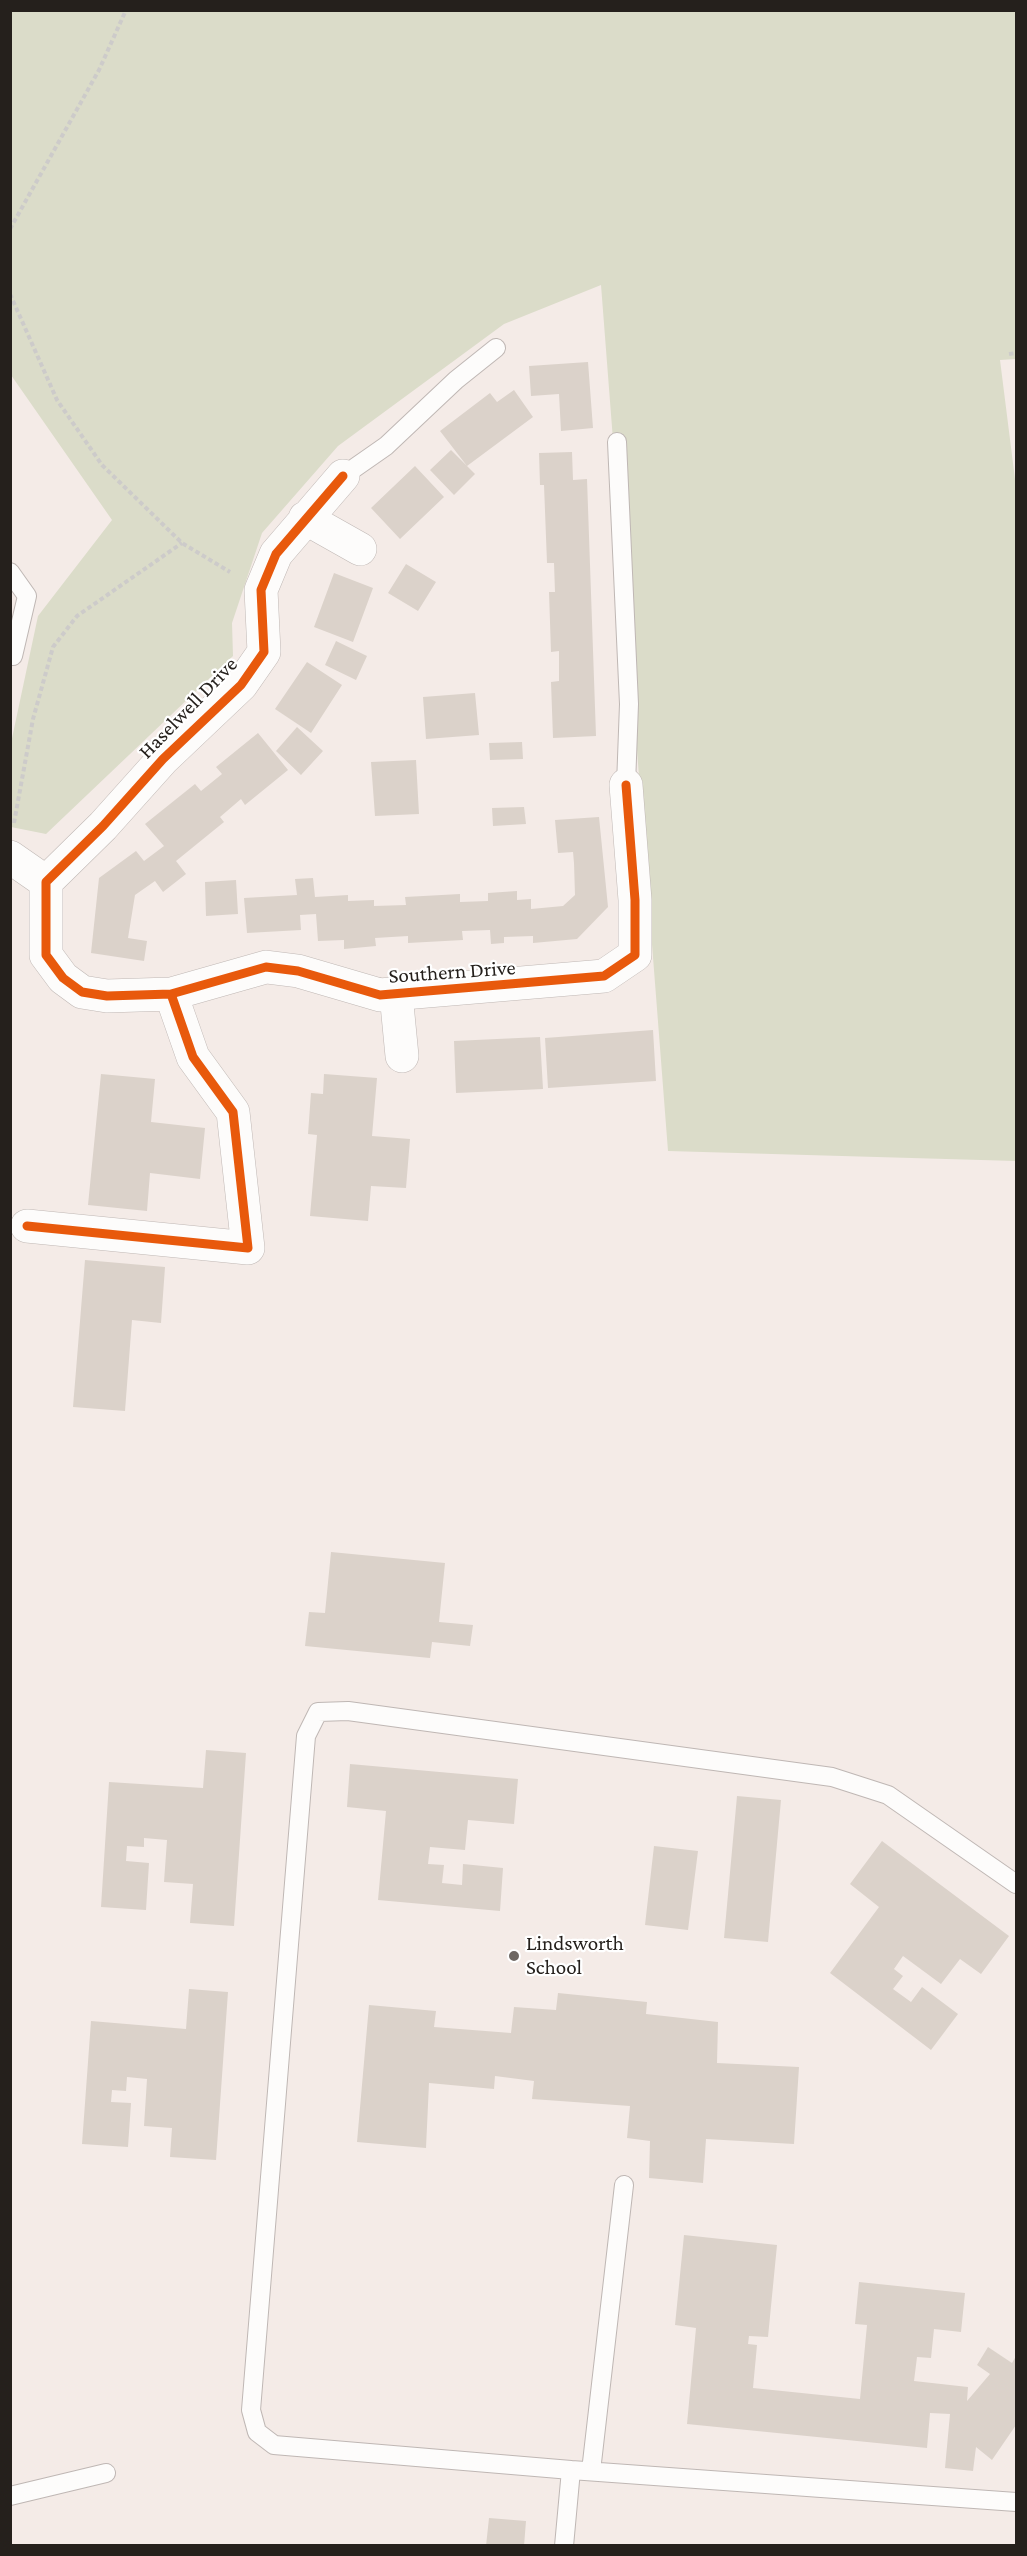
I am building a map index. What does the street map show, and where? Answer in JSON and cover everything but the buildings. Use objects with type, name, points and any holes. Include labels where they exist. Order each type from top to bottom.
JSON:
[{"type":"street","name":"Haselwell Drive","points":[[46,882],[103,826],[163,759],[241,685],[264,652],[261,590],[276,554],[343,476]]},
{"type":"street","points":[[305,518],[360,549]]},
{"type":"street","name":"Southern Drive","points":[[46,882],[46,955],[63,978],[82,992],[107,996],[171,994],[266,967],[298,971],[380,995],[604,976],[635,954],[635,900],[627,785]]},
{"type":"street","points":[[11,857],[46,882]]},
{"type":"street","points":[[27,1226],[248,1248],[233,1112],[193,1057],[171,994]]},
{"type":"street","name":"Southern Drive","points":[[396,994],[402,1056]]},
{"type":"lane","points":[[343,476],[386,446],[470,367],[496,348]]},
{"type":"lane","points":[[617,442],[629,704],[627,785]]},
{"type":"lane","points":[[10,572],[27,596],[13,656]]},
{"type":"lane","points":[[1017,1884],[888,1795],[832,1777],[348,1711],[318,1712],[306,1736],[251,2410],[257,2432],[274,2445],[571,2470],[1017,2502]]},
{"type":"lane","points":[[591,2471],[624,2185]]},
{"type":"lane","points":[[564,2546],[571,2470]]},
{"type":"lane","points":[[10,2496],[106,2473]]},
{"type":"path","points":[[10,229],[99,70],[126,10]]},
{"type":"path","points":[[10,294],[57,400],[102,465],[182,543],[261,590]]},
{"type":"path","points":[[1009,354],[1017,353]]},
{"type":"path","points":[[11,857],[15,805],[33,719],[53,647],[77,616],[182,543]]},
{"type":"green space","points":[[10,11],[1016,11],[1016,359],[1000,360],[1016,487],[1016,1161],[668,1151],[601,285],[504,324],[338,446],[262,533],[232,623],[233,656],[46,834],[11,827],[11,743],[38,616],[112,520],[11,375]]},
{"type":"cycle path","points":[[343,476],[276,554],[261,590],[264,652],[241,685],[163,759],[103,826],[46,882],[46,955],[63,978],[82,992],[107,996],[171,994],[266,967],[298,971],[380,995],[604,976],[635,955],[635,900],[626,785]]},
{"type":"cycle path","points":[[27,1226],[248,1248],[233,1112],[193,1057],[171,994]]},
{"type":"place","name":"Lindsworth School","points":[[514,1956]]}]
